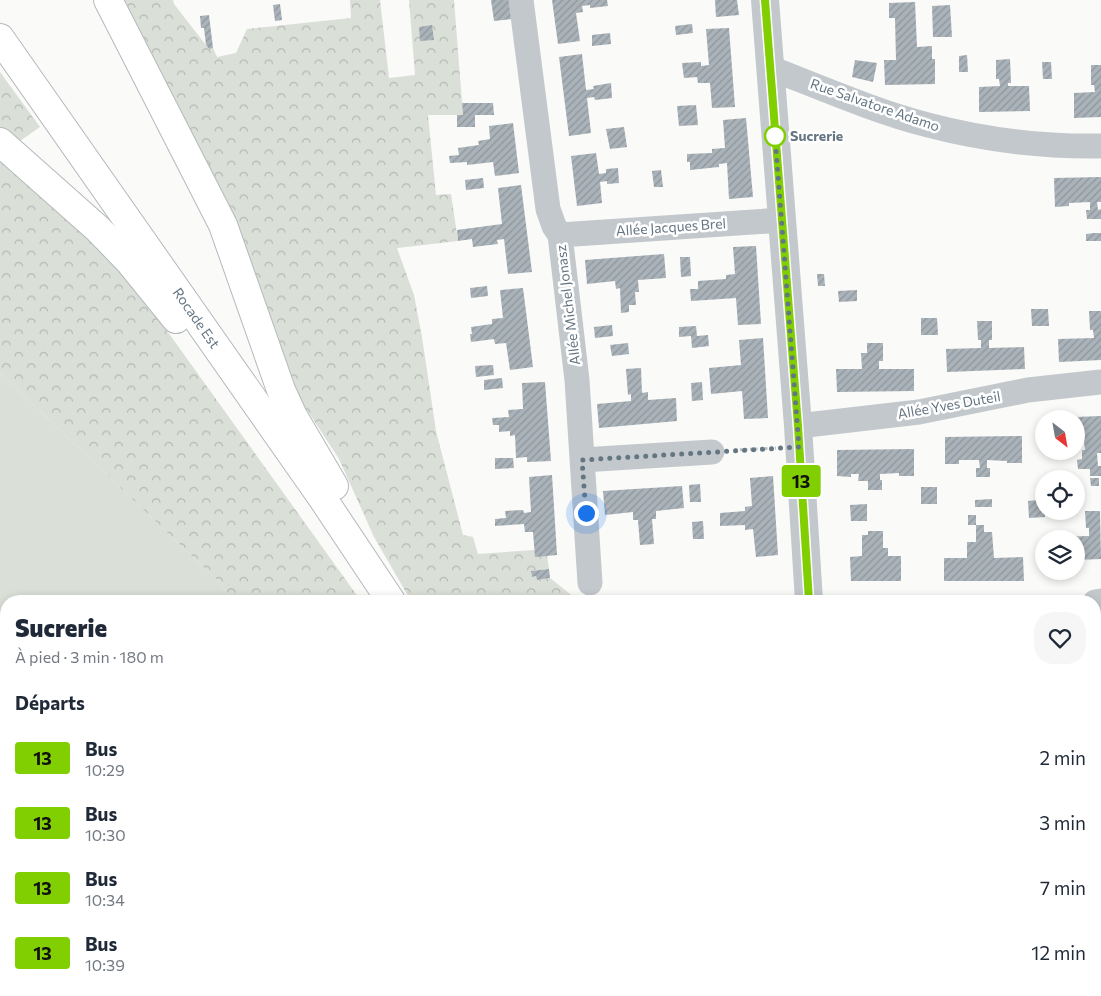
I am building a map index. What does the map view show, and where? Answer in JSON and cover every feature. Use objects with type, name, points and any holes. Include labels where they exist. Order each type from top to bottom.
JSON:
[{"type":"highway","points":[[108,0],[223,225],[281,390],[293,416],[355,522],[387,594]]},
{"type":"highway","name":"Rocade Est","points":[[0,38],[387,594]]},
{"type":"highway","points":[[0,142],[79,210],[114,245],[145,280],[204,354],[260,410]]},
{"type":"street","name":"Allée Michel Jonasz","points":[[521,0],[548,209],[560,234],[574,353],[590,584]]},
{"type":"street","points":[[765,0],[809,595]]},
{"type":"street","name":"Rue Salvatore Adamo","points":[[770,68],[894,115],[952,131],[1016,143],[1101,146]]},
{"type":"street","name":"Allée Jacques Brel","points":[[560,234],[782,220]]},
{"type":"street","name":"Allée Yves Duteil","points":[[798,436],[1028,390],[1101,382]]},
{"type":"street","points":[[582,460],[712,452]]},
{"type":"path","points":[[712,452],[798,436]]},
{"type":"green space","points":[[122,0],[173,0],[174,4],[209,49],[213,48],[217,57],[236,53],[247,29],[351,18],[350,0],[380,0],[389,78],[415,75],[409,0],[454,0],[463,115],[428,115],[436,195],[451,194],[458,241],[397,248],[414,295],[436,431],[463,535],[473,537],[478,554],[534,550],[547,556],[549,569],[531,571],[532,577],[536,576],[537,580],[550,578],[571,595],[408,595],[374,537],[339,459],[294,390]]},
{"type":"green space","points":[[0,72],[40,127],[17,143],[0,128]]},
{"type":"green space","points":[[0,156],[83,229],[147,303],[357,595],[229,595],[217,580],[0,373]]},
{"type":"green space","points":[[0,373],[217,580],[229,595],[0,595]]},
{"type":"building","points":[[491,0],[509,0],[512,19],[494,21]]},
{"type":"building","points":[[552,0],[607,0],[608,6],[590,8],[590,5],[582,6],[583,12],[576,13],[580,41],[558,44]]},
{"type":"building","points":[[715,0],[737,0],[739,15],[716,17]]},
{"type":"building","points":[[915,2],[917,47],[932,46],[932,59],[935,59],[935,84],[885,85],[884,60],[896,60],[895,18],[889,18],[889,3]]},
{"type":"building","points":[[280,4],[282,20],[275,21],[273,5]]},
{"type":"building","points":[[950,5],[952,37],[933,37],[932,6]]},
{"type":"building","points":[[209,15],[213,48],[209,49],[206,45],[204,28],[201,28],[200,16]]},
{"type":"building","points":[[692,24],[693,33],[676,35],[675,26]]},
{"type":"building","points":[[432,25],[434,40],[420,41],[419,27]]},
{"type":"building","points":[[729,28],[735,107],[712,108],[710,83],[698,83],[697,77],[684,78],[682,63],[701,62],[701,66],[709,65],[706,29]]},
{"type":"building","points":[[610,33],[611,44],[592,46],[592,35]]},
{"type":"building","points":[[582,54],[586,90],[594,89],[593,86],[611,83],[612,98],[595,100],[594,97],[587,98],[591,133],[569,136],[559,57]]},
{"type":"building","points":[[967,55],[968,72],[959,72],[959,56]]},
{"type":"building","points":[[1010,59],[1011,83],[1008,83],[1008,86],[1029,86],[1030,111],[979,112],[979,87],[1000,86],[999,79],[996,79],[996,60]]},
{"type":"building","points":[[855,60],[877,63],[873,82],[852,77]]},
{"type":"building","points":[[1042,62],[1051,62],[1052,79],[1043,79]]},
{"type":"building","points":[[1091,65],[1101,65],[1101,117],[1074,118],[1074,93],[1095,92],[1094,85],[1091,85]]},
{"type":"building","points":[[462,103],[493,103],[494,115],[475,115],[475,127],[457,127],[457,115],[463,115]]},
{"type":"building","points":[[696,105],[698,125],[679,126],[677,106]]},
{"type":"building","points":[[746,118],[753,197],[729,199],[727,163],[719,164],[719,167],[690,170],[687,154],[712,153],[712,149],[725,148],[723,120]]},
{"type":"building","points":[[513,123],[519,173],[495,176],[493,162],[467,165],[467,162],[450,163],[449,156],[459,155],[458,148],[479,145],[478,141],[490,139],[489,126]]},
{"type":"building","points":[[624,127],[627,147],[610,149],[606,129]]},
{"type":"building","points":[[596,153],[599,174],[606,173],[606,169],[618,168],[619,183],[607,184],[607,181],[600,182],[602,203],[577,206],[571,156]]},
{"type":"building","points":[[661,170],[663,187],[654,187],[652,171]]},
{"type":"building","points":[[1101,177],[1101,202],[1097,202],[1098,210],[1101,209],[1101,219],[1087,219],[1086,210],[1090,210],[1090,202],[1069,203],[1069,206],[1055,207],[1054,178]]},
{"type":"building","points":[[483,178],[484,188],[466,190],[465,180]]},
{"type":"building","points":[[521,185],[532,272],[508,274],[504,239],[497,240],[498,244],[473,247],[472,239],[458,241],[457,230],[502,224],[498,188]]},
{"type":"building","points":[[1101,233],[1101,241],[1086,241],[1086,234]]},
{"type":"building","points":[[756,246],[761,324],[738,325],[736,298],[691,301],[690,289],[698,289],[698,281],[726,279],[726,275],[735,274],[733,247]]},
{"type":"building","points":[[664,254],[666,278],[638,280],[639,292],[635,292],[636,305],[629,305],[629,312],[621,313],[620,288],[616,289],[615,281],[587,284],[585,260]]},
{"type":"building","points":[[680,257],[690,257],[691,276],[681,277]]},
{"type":"building","points":[[817,274],[824,274],[825,286],[818,286]]},
{"type":"building","points":[[487,286],[488,296],[471,298],[470,288]]},
{"type":"building","points":[[523,288],[533,367],[510,370],[506,343],[495,344],[494,339],[471,342],[471,327],[492,324],[492,319],[503,318],[500,290]]},
{"type":"building","points":[[857,290],[857,301],[839,302],[838,291]]},
{"type":"building","points":[[1031,309],[1048,309],[1049,326],[1032,326]]},
{"type":"building","points":[[1089,311],[1101,311],[1101,360],[1059,362],[1058,339],[1094,338],[1093,330],[1090,330]]},
{"type":"building","points":[[921,318],[937,318],[938,335],[921,335]]},
{"type":"building","points":[[977,321],[992,321],[992,340],[989,340],[989,348],[1024,347],[1025,369],[947,372],[946,349],[981,348],[981,340],[978,340]]},
{"type":"building","points":[[612,325],[613,336],[595,338],[594,327]]},
{"type":"building","points":[[696,326],[697,336],[708,335],[709,346],[692,348],[691,336],[679,337],[679,327]]},
{"type":"building","points":[[763,338],[768,418],[744,419],[742,391],[711,394],[709,368],[741,365],[739,340]]},
{"type":"building","points":[[628,343],[629,354],[612,356],[610,345]]},
{"type":"building","points":[[867,343],[883,343],[883,361],[879,361],[879,369],[914,369],[914,391],[837,392],[836,369],[862,369],[861,353],[867,353]]},
{"type":"building","points":[[493,365],[494,375],[476,377],[475,366]]},
{"type":"building","points":[[641,368],[642,393],[648,392],[648,400],[676,398],[677,421],[599,428],[597,404],[631,401],[631,394],[628,395],[626,369]]},
{"type":"building","points":[[502,378],[503,388],[484,390],[484,380]]},
{"type":"building","points":[[545,382],[551,461],[527,462],[527,457],[516,458],[515,435],[510,436],[510,431],[499,432],[499,425],[493,425],[492,418],[509,417],[508,410],[523,409],[522,383]]},
{"type":"building","points":[[702,382],[703,400],[692,401],[691,383]]},
{"type":"building","points":[[1101,416],[1101,453],[1097,453],[1098,466],[1101,466],[1101,476],[1090,476],[1090,469],[1078,469],[1077,460],[1085,460],[1085,417]]},
{"type":"building","points":[[1022,436],[1022,463],[987,460],[987,468],[990,468],[990,477],[976,477],[976,468],[980,468],[979,460],[959,460],[959,464],[945,464],[945,437]]},
{"type":"building","points":[[914,449],[914,476],[899,476],[899,473],[880,474],[882,490],[868,490],[868,481],[858,481],[859,474],[851,474],[851,477],[837,476],[837,450]]},
{"type":"building","points":[[495,458],[513,458],[514,468],[495,469]]},
{"type":"building","points":[[552,475],[557,555],[535,557],[533,532],[525,532],[524,524],[495,526],[495,519],[506,518],[505,511],[523,510],[524,513],[531,512],[529,477]]},
{"type":"building","points":[[773,476],[778,555],[756,557],[753,529],[745,530],[745,525],[720,526],[720,513],[745,511],[745,507],[752,506],[750,478]]},
{"type":"building","points":[[1090,478],[1099,478],[1099,486],[1091,486]]},
{"type":"building","points":[[700,484],[701,502],[690,502],[689,485]]},
{"type":"building","points":[[682,486],[684,508],[656,511],[656,519],[652,519],[654,544],[640,545],[638,520],[633,520],[633,512],[605,515],[603,491]]},
{"type":"building","points":[[921,487],[937,487],[937,504],[921,504]]},
{"type":"building","points":[[992,499],[992,507],[975,507],[975,500]]},
{"type":"building","points":[[1035,500],[1035,518],[1029,518],[1028,501]]},
{"type":"building","points":[[867,504],[867,521],[851,521],[850,505]]},
{"type":"building","points":[[1085,511],[1100,511],[1101,559],[1085,560],[1085,536],[1089,536],[1089,528],[1086,528]]},
{"type":"building","points":[[968,515],[976,515],[976,525],[968,525]]},
{"type":"building","points":[[703,521],[704,539],[693,539],[692,522]]},
{"type":"building","points":[[976,525],[984,525],[984,532],[992,532],[994,558],[1023,557],[1024,581],[944,581],[944,558],[967,558],[967,542],[976,542]]},
{"type":"building","points":[[868,531],[883,531],[883,548],[888,548],[888,556],[901,556],[901,581],[851,581],[850,557],[862,556],[862,535],[868,535]]},
{"type":"building","points":[[549,569],[550,578],[537,580],[536,576],[532,577],[531,571]]},
{"type":"bus line","name":"13","points":[[765,0],[798,426],[809,595]]},
{"type":"place","name":"Sucrerie","points":[[775,136]]},
{"type":"route","points":[[586,513],[582,460],[799,447],[775,136]]}]
